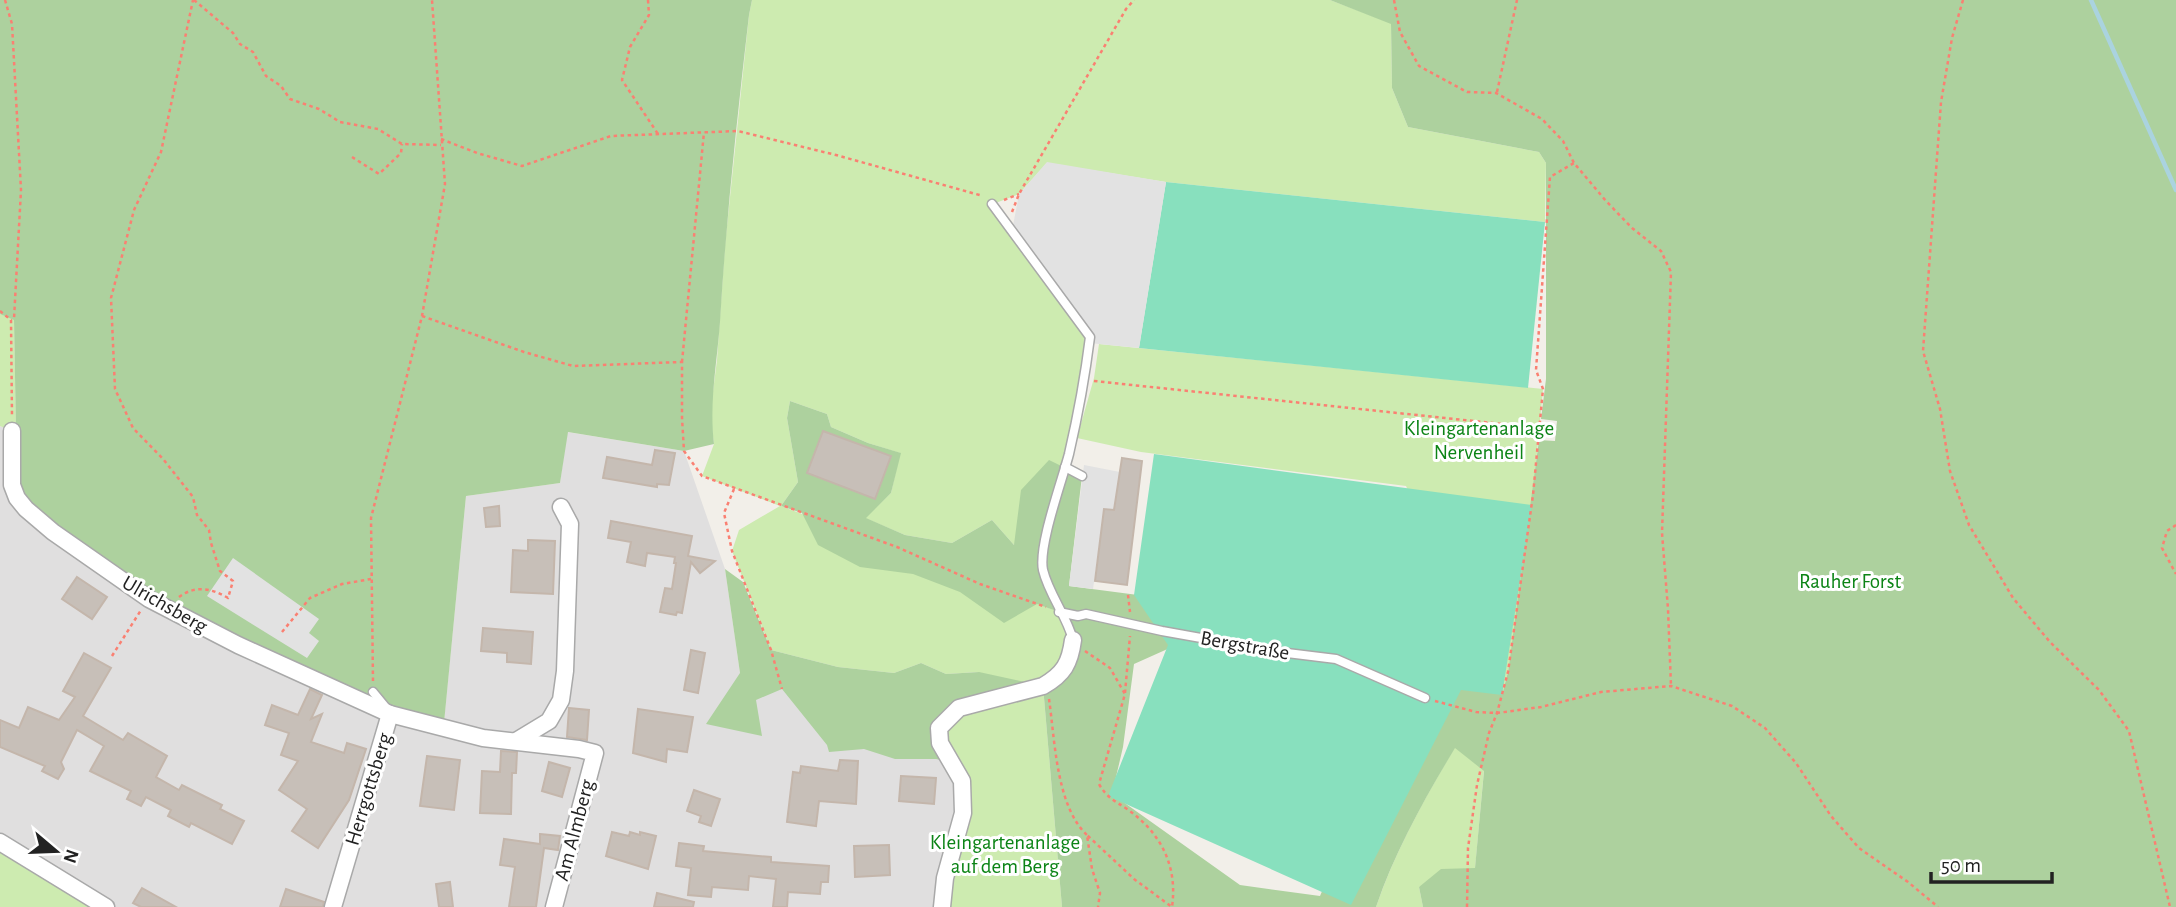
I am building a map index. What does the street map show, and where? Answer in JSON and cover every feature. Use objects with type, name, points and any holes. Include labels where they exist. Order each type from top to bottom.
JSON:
[{"type":"street","name":"Ulrichsberg","points":[[12,431],[12,485],[26,509],[53,532],[153,601],[238,645],[390,714]]},
{"type":"street","points":[[516,741],[549,721],[561,700],[565,671],[570,524],[561,507]]},
{"type":"street","points":[[942,907],[945,878],[963,813],[962,781],[940,743],[939,728],[959,708],[1047,684],[1070,661],[1073,640]]},
{"type":"street","name":"Herrgottsberg","points":[[333,907],[390,714],[447,731],[484,738],[579,748],[595,753]]},
{"type":"street","name":"Am Almberg","points":[[554,907],[595,753]]},
{"type":"street","points":[[0,842],[106,907]]},
{"type":"lane","points":[[992,204],[1090,337],[1085,380],[1046,538],[1042,568],[1073,640]]},
{"type":"lane","points":[[1065,467],[1082,476]]},
{"type":"lane","name":"Bergstraße","points":[[1059,612],[1078,616],[1086,614],[1279,652],[1336,659],[1425,698]]},
{"type":"lane","points":[[373,692],[390,714]]},
{"type":"path","points":[[5,0],[12,24],[21,190],[14,319]]},
{"type":"path","points":[[112,656],[153,601],[171,602],[189,590],[214,589],[228,598],[233,581],[220,571],[209,530],[197,516],[193,497],[163,458],[133,428],[115,389],[111,298],[134,210],[161,152],[193,0],[233,33],[240,44],[253,52],[266,76],[281,86],[290,99],[319,109],[340,122],[378,129],[402,144],[441,145]]},
{"type":"path","points":[[373,692],[370,518],[422,317],[445,184],[432,0]]},
{"type":"path","points":[[648,0],[649,15],[630,47],[622,80],[658,134]]},
{"type":"path","points":[[1007,225],[1019,194],[1126,9],[1134,0]]},
{"type":"path","points":[[1394,0],[1400,32],[1419,66],[1467,92],[1496,93],[1542,119],[1563,141],[1574,163],[1632,228],[1661,251],[1671,272],[1662,533],[1671,686]]},
{"type":"path","points":[[1496,93],[1517,0]]},
{"type":"path","points":[[1963,0],[1952,38],[1941,102],[1923,351],[1940,409],[1950,471],[1969,525],[2013,597],[2050,642],[2099,690],[2129,731],[2170,907]]},
{"type":"path","points":[[441,139],[522,166],[611,136],[738,131],[982,196],[992,204],[1019,194]]},
{"type":"path","points":[[704,132],[682,362],[684,451],[702,476],[897,547],[979,584],[1059,612]]},
{"type":"path","points":[[352,157],[379,174],[401,153],[402,144]]},
{"type":"path","points":[[1467,907],[1468,848],[1477,785],[1489,733],[1508,672],[1533,495],[1543,389],[1536,370],[1550,177],[1574,163]]},
{"type":"path","points":[[0,311],[11,320],[12,431]]},
{"type":"path","points":[[422,317],[573,366],[682,362]]},
{"type":"path","points":[[1085,380],[1540,428]]},
{"type":"path","points":[[734,489],[723,513],[732,551],[771,650],[782,689]]},
{"type":"path","points":[[2176,525],[2167,531],[2162,548],[2176,574]]},
{"type":"path","points":[[282,632],[310,598],[342,584],[372,579]]},
{"type":"path","points":[[1128,595],[1131,624],[1125,694],[1099,784],[1105,796],[1128,810],[1153,831],[1168,856],[1172,869],[1172,907]]},
{"type":"path","points":[[1097,658],[1110,668],[1125,694]]},
{"type":"path","points":[[1047,684],[1059,770],[1070,811],[1087,835],[1134,879],[1172,907]]},
{"type":"path","points":[[1425,698],[1476,712],[1497,713],[1541,707],[1601,692],[1671,686],[1731,706],[1765,728],[1796,763],[1831,816],[1859,848],[1938,907]]},
{"type":"path","points":[[1087,835],[1092,869],[1100,892],[1098,907]]},
{"type":"shaded area","points":[[1047,162],[1166,182],[1139,348],[1089,343],[1012,231],[1019,194]]},
{"type":"shaded area","points":[[0,426],[16,433],[119,571],[444,722],[466,496],[560,483],[567,432],[684,451],[725,569],[740,673],[1043,686],[962,781],[942,907],[99,907],[0,848]]},
{"type":"shaded area","points":[[1084,465],[1120,472],[1114,510],[1104,510],[1093,589],[1069,586]]},
{"type":"shaded area","points":[[233,558],[319,619],[309,633],[319,641],[307,658],[207,596]]},
{"type":"green space","points":[[0,0],[752,0],[729,207],[713,398],[714,444],[684,451],[568,432],[560,483],[466,496],[444,723],[394,708],[241,639],[153,593],[119,571],[30,504],[20,483],[16,433],[14,320],[0,314]]},
{"type":"green space","name":"Kleingartenanlage auf dem Berg","points":[[752,0],[1330,0],[1391,23],[1392,88],[1408,127],[1539,152],[1546,163],[1545,222],[1166,182],[1047,163],[1019,194],[993,204],[1090,337],[1065,467],[1014,545],[992,520],[952,543],[905,535],[865,518],[891,493],[900,453],[831,427],[827,414],[790,401],[787,418],[798,482],[781,506],[1059,612],[1070,629],[1071,661],[1043,686],[1062,907],[942,907],[962,782],[940,743],[979,672],[946,674],[921,663],[894,673],[838,667],[771,650],[732,551],[739,530],[780,506],[702,476],[714,444],[710,415],[717,360],[725,245]]},
{"type":"green space","name":"Rauher Forst","points":[[1330,0],[2176,0],[2176,907],[1423,907],[1419,887],[1441,869],[1475,868],[1484,771],[1455,748],[1411,825],[1376,907],[1062,907],[1043,686],[1052,681],[1073,640],[1059,612],[1037,604],[1004,623],[960,592],[913,574],[860,567],[818,545],[802,513],[781,506],[798,482],[787,418],[790,401],[827,414],[831,427],[868,443],[901,453],[891,493],[866,518],[905,535],[952,543],[992,520],[1014,545],[1021,490],[1049,460],[1082,476],[1069,586],[1390,628],[1502,695],[1508,672],[1539,440],[1555,441],[1557,421],[1541,419],[1546,379],[1546,163],[1539,152],[1408,127],[1392,88],[1391,24]],"holes":[[[1172,647],[1326,882],[1320,896],[1240,885],[1112,794],[1123,747],[1134,664]]]},
{"type":"green space","points":[[1166,182],[1545,222],[1528,388],[1139,348]]},
{"type":"green space","points":[[0,314],[14,319],[16,433],[0,426]]},
{"type":"green space","name":"Kleingartenanlage Nervenheil","points":[[1099,344],[1543,389],[1533,495],[1508,672],[1502,695],[1406,486],[1141,452],[1077,438],[1094,378]]},
{"type":"green space","points":[[1154,454],[1532,505],[1502,695],[1461,690],[1351,905],[1108,796],[1168,645],[1134,595]]},
{"type":"green space","points":[[725,569],[743,582],[771,650],[838,667],[894,673],[921,663],[946,674],[979,672],[1043,686],[959,708],[939,728],[951,762],[936,759],[895,759],[864,749],[829,752],[827,745],[782,689],[756,700],[762,736],[706,724],[740,673]]},
{"type":"green space","points":[[1455,747],[1484,770],[1475,869],[1419,887],[1423,907],[1376,907],[1401,845]]},
{"type":"green space","points":[[0,848],[99,907],[0,907]]},
{"type":"building","points":[[823,431],[891,456],[875,499],[807,473]]},
{"type":"building","points":[[655,450],[675,453],[669,485],[657,484],[657,487],[603,478],[607,457],[652,465]]},
{"type":"building","points":[[1122,458],[1142,461],[1127,585],[1095,581],[1104,509],[1114,510]]},
{"type":"building","points":[[499,506],[500,526],[486,527],[484,508]]},
{"type":"building","points":[[611,521],[692,536],[688,556],[715,561],[700,573],[691,562],[682,613],[677,612],[676,615],[660,612],[665,588],[672,589],[675,557],[647,553],[645,566],[627,562],[631,542],[608,538]]},
{"type":"building","points":[[528,540],[555,541],[553,594],[511,592],[513,550],[528,551]]},
{"type":"building","points":[[77,577],[107,597],[92,619],[62,599]]},
{"type":"building","points":[[483,628],[533,632],[531,664],[507,662],[507,653],[481,651]]},
{"type":"building","points":[[691,650],[705,653],[698,693],[684,690]]},
{"type":"building","points":[[84,653],[111,668],[83,716],[123,740],[128,733],[167,756],[156,777],[179,790],[182,785],[222,805],[220,809],[244,821],[232,844],[191,823],[189,827],[168,816],[171,810],[146,797],[141,806],[127,799],[131,791],[90,771],[104,746],[77,730],[61,762],[64,769],[58,779],[42,771],[45,766],[0,747],[0,720],[19,728],[28,707],[59,720],[75,697],[63,691]]},
{"type":"building","points":[[310,689],[322,695],[311,719],[322,714],[311,742],[344,753],[347,743],[366,749],[349,800],[318,848],[292,831],[307,809],[279,790],[298,761],[281,755],[289,733],[265,725],[272,705],[298,715]]},
{"type":"building","points":[[569,708],[589,710],[587,740],[567,737]]},
{"type":"building","points":[[638,709],[693,717],[687,752],[667,749],[666,762],[633,753]]},
{"type":"building","points":[[501,751],[517,752],[516,773],[512,773],[511,814],[480,813],[482,771],[500,772]]},
{"type":"building","points":[[427,756],[460,760],[454,810],[420,806]]},
{"type":"building","points":[[840,760],[858,761],[856,804],[819,801],[816,826],[787,822],[793,772],[800,773],[801,766],[838,771]]},
{"type":"building","points":[[549,762],[570,768],[562,797],[542,791]]},
{"type":"building","points":[[901,776],[936,778],[934,804],[899,801]]},
{"type":"building","points":[[694,790],[720,799],[711,826],[699,822],[701,816],[687,811]]},
{"type":"building","points":[[612,832],[629,836],[630,832],[640,835],[640,832],[656,836],[648,869],[606,856]]},
{"type":"building","points":[[540,834],[560,836],[558,850],[544,848],[536,907],[509,907],[515,867],[500,865],[504,839],[540,844]]},
{"type":"building","points":[[679,843],[704,846],[703,851],[771,857],[771,862],[829,866],[828,882],[821,882],[820,894],[788,892],[787,907],[773,907],[776,879],[749,876],[748,890],[712,887],[711,897],[688,895],[691,868],[676,866]]},
{"type":"building","points":[[889,845],[890,875],[855,877],[854,846]]},
{"type":"building","points":[[450,882],[453,907],[439,907],[436,884]]},
{"type":"building","points":[[142,888],[176,907],[141,907],[133,903]]},
{"type":"building","points":[[286,889],[324,902],[323,907],[280,907]]},
{"type":"building","points":[[657,893],[694,902],[693,907],[654,907]]},
{"type":"waterway","points":[[2091,0],[2176,190]]}]
